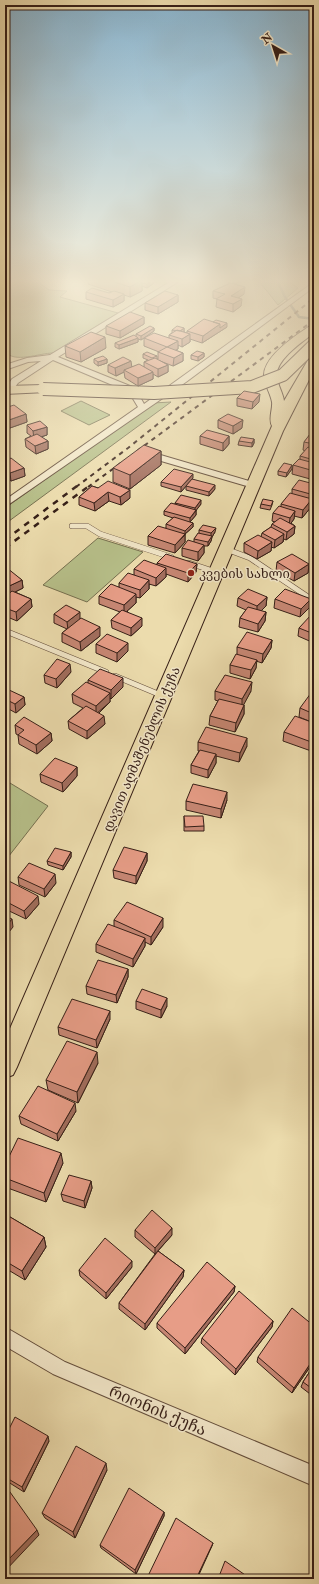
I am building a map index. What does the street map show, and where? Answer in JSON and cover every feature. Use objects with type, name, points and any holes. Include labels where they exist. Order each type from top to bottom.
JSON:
[{"type":"main road","name":"დავით აღმაშენებლის ქუჩა","points":[[276,431],[278,402],[270,374],[270,368],[282,354]]},
{"type":"main road","points":[[10,387],[154,393],[252,387],[283,374],[304,354]]},
{"type":"main road","name":"დავით აღმაშენებლის ქუჩა","points":[[5,1067],[276,431],[298,386],[314,360]]},
{"type":"street","points":[[5,372],[10,387],[57,354]]},
{"type":"street","points":[[5,504],[218,354]]},
{"type":"street","points":[[5,368],[27,360],[52,357],[132,390],[142,407]]},
{"type":"street","points":[[143,453],[253,485]]},
{"type":"street","name":"რიონის ქუჩა","points":[[5,1336],[59,1368],[314,1476]]},
{"type":"lane","points":[[72,526],[87,526],[100,534],[216,572]]},
{"type":"lane","points":[[226,549],[250,558],[314,601]]},
{"type":"lane","points":[[8,632],[163,696]]},
{"type":"green space","points":[[8,354],[43,354],[27,357],[14,357]]},
{"type":"green space","points":[[81,401],[110,415],[89,425],[61,411]]},
{"type":"green space","points":[[171,402],[5,524],[5,508],[153,403]]},
{"type":"green space","points":[[98,538],[143,552],[87,602],[43,585]]},
{"type":"green space","points":[[5,780],[48,806],[5,861]]},
{"type":"building","points":[[143,354],[152,354],[157,356],[152,358]]},
{"type":"building","points":[[163,354],[181,354],[174,358]]},
{"type":"building","points":[[193,354],[203,354],[198,357],[191,355]]},
{"type":"building","points":[[103,356],[107,359],[98,362],[94,359]]},
{"type":"building","points":[[123,357],[131,361],[115,368],[108,365]]},
{"type":"building","points":[[155,358],[168,365],[158,369],[144,362]]},
{"type":"building","points":[[139,364],[153,372],[138,378],[124,370]]},
{"type":"building","points":[[244,391],[260,394],[253,402],[237,398]]},
{"type":"building","points":[[14,405],[26,414],[5,421],[5,408]]},
{"type":"building","points":[[228,414],[243,420],[233,426],[218,420]]},
{"type":"building","points":[[40,421],[47,427],[33,431],[27,425]]},
{"type":"building","points":[[207,430],[229,436],[223,443],[200,436]]},
{"type":"building","points":[[37,434],[48,441],[35,446],[25,439]]},
{"type":"building","points":[[310,434],[314,434],[314,444],[304,442]]},
{"type":"building","points":[[241,437],[254,439],[252,443],[239,441]]},
{"type":"building","points":[[144,445],[161,451],[130,475],[113,468]]},
{"type":"building","points":[[308,447],[314,449],[314,460],[300,456]]},
{"type":"building","points":[[11,458],[24,468],[10,473],[5,469],[5,461]]},
{"type":"building","points":[[299,459],[314,463],[314,471],[293,465]]},
{"type":"building","points":[[284,463],[292,465],[287,473],[278,471]]},
{"type":"building","points":[[174,469],[193,474],[181,487],[161,482]]},
{"type":"building","points":[[192,479],[215,485],[209,492],[186,486]]},
{"type":"building","points":[[299,480],[314,484],[314,495],[292,489]]},
{"type":"building","points":[[108,481],[130,490],[120,497],[108,492],[94,503],[79,497],[92,486],[98,488]]},
{"type":"building","points":[[290,493],[312,499],[303,510],[281,504]]},
{"type":"building","points":[[181,495],[201,500],[195,508],[175,503]]},
{"type":"building","points":[[263,499],[273,501],[271,506],[261,504]]},
{"type":"building","points":[[171,503],[196,510],[190,518],[164,511]]},
{"type":"building","points":[[279,506],[295,511],[290,518],[273,513]]},
{"type":"building","points":[[174,517],[193,523],[185,531],[166,524]]},
{"type":"building","points":[[280,518],[295,526],[287,532],[272,524]]},
{"type":"building","points":[[203,525],[216,528],[211,533],[199,530]]},
{"type":"building","points":[[158,526],[185,534],[175,545],[148,536]]},
{"type":"building","points":[[271,527],[284,534],[275,540],[262,533]]},
{"type":"building","points":[[198,533],[212,536],[208,542],[194,539]]},
{"type":"building","points":[[258,535],[272,542],[258,551],[244,543]]},
{"type":"building","points":[[188,540],[204,545],[198,552],[182,548]]},
{"type":"building","points":[[166,554],[197,564],[188,573],[157,563]]},
{"type":"building","points":[[292,554],[309,564],[295,573],[277,562]]},
{"type":"building","points":[[144,560],[166,568],[156,578],[134,569]]},
{"type":"building","points":[[7,568],[22,580],[5,588],[5,569]]},
{"type":"building","points":[[128,573],[149,580],[140,590],[119,583]]},
{"type":"building","points":[[111,584],[136,594],[124,605],[99,596]]},
{"type":"building","points":[[248,589],[267,597],[257,606],[238,598]]},
{"type":"building","points":[[285,589],[311,599],[301,609],[275,599]]},
{"type":"building","points":[[12,591],[31,599],[16,612],[5,608],[5,597]]},
{"type":"building","points":[[66,605],[80,612],[67,622],[54,614]]},
{"type":"building","points":[[248,607],[266,612],[258,624],[240,618]]},
{"type":"building","points":[[122,610],[142,618],[131,628],[111,620]]},
{"type":"building","points":[[311,615],[314,616],[314,634],[299,628]]},
{"type":"building","points":[[81,618],[100,627],[80,642],[62,633]]},
{"type":"building","points":[[247,632],[272,640],[263,654],[237,647]]},
{"type":"building","points":[[107,634],[128,643],[117,653],[96,644]]},
{"type":"building","points":[[236,654],[257,660],[251,670],[230,665]]},
{"type":"building","points":[[57,659],[70,664],[56,679],[44,675]]},
{"type":"building","points":[[100,669],[123,678],[111,690],[88,680]]},
{"type":"building","points":[[225,675],[252,682],[242,699],[215,691]]},
{"type":"building","points":[[86,682],[110,693],[96,706],[72,694]]},
{"type":"building","points":[[7,689],[24,697],[15,704],[5,699],[5,690]]},
{"type":"building","points":[[311,693],[314,694],[314,714],[300,708]]},
{"type":"building","points":[[219,699],[244,705],[236,723],[210,716]]},
{"type":"building","points":[[86,706],[104,716],[87,731],[68,721]]},
{"type":"building","points":[[295,716],[314,723],[314,743],[284,732]]},
{"type":"building","points":[[24,717],[51,733],[36,745],[18,735],[24,730],[15,725]]},
{"type":"building","points":[[206,727],[247,738],[240,753],[198,742]]},
{"type":"building","points":[[200,750],[216,754],[208,770],[191,765]]},
{"type":"building","points":[[55,758],[77,767],[62,783],[40,774]]},
{"type":"building","points":[[193,784],[227,792],[221,809],[186,801]]},
{"type":"building","points":[[184,816],[203,816],[204,826],[185,827]]},
{"type":"building","points":[[124,847],[147,853],[136,876],[113,870]]},
{"type":"building","points":[[55,848],[71,852],[63,866],[47,861]]},
{"type":"building","points":[[29,863],[55,874],[44,889],[18,877]]},
{"type":"building","points":[[5,879],[38,896],[24,911],[5,901]]},
{"type":"building","points":[[127,902],[163,918],[151,937],[114,920]]},
{"type":"building","points":[[5,916],[12,919],[5,927]]},
{"type":"building","points":[[108,924],[145,938],[133,959],[96,944]]},
{"type":"building","points":[[98,960],[128,969],[116,995],[86,986]]},
{"type":"building","points":[[142,989],[167,998],[161,1010],[136,1001]]},
{"type":"building","points":[[72,999],[110,1011],[96,1040],[58,1027]]},
{"type":"building","points":[[67,1041],[97,1052],[77,1092],[46,1080]]},
{"type":"building","points":[[38,1086],[75,1103],[57,1134],[19,1116]]},
{"type":"building","points":[[18,1138],[61,1153],[44,1193],[5,1178],[5,1165]]},
{"type":"building","points":[[69,1175],[91,1181],[84,1201],[61,1194]]},
{"type":"building","points":[[152,1210],[172,1228],[155,1248],[135,1230]]},
{"type":"building","points":[[5,1214],[44,1237],[22,1271],[5,1261]]},
{"type":"building","points":[[105,1238],[132,1261],[106,1293],[79,1270]]},
{"type":"building","points":[[158,1251],[184,1270],[145,1324],[119,1303]]},
{"type":"building","points":[[207,1262],[235,1286],[185,1348],[157,1323]]},
{"type":"building","points":[[239,1291],[273,1321],[236,1369],[202,1338]]},
{"type":"building","points":[[292,1308],[314,1326],[314,1358],[294,1388],[258,1357]]},
{"type":"building","points":[[314,1365],[314,1390],[303,1382]]},
{"type":"building","points":[[15,1417],[48,1436],[22,1487],[5,1477],[5,1437]]},
{"type":"building","points":[[76,1446],[106,1463],[73,1532],[42,1513]]},
{"type":"building","points":[[5,1485],[37,1530],[5,1563]]},
{"type":"building","points":[[129,1488],[164,1512],[135,1570],[100,1545]]},
{"type":"building","points":[[176,1518],[213,1543],[196,1579],[152,1579],[148,1576]]},
{"type":"building","points":[[225,1561],[251,1579],[218,1579]]},
{"type":"railway","points":[[76,487],[128,448],[245,354]]},
{"type":"railway","points":[[137,451],[268,354]]},
{"type":"railway","points":[[88,487],[121,463]]},
{"type":"railway","points":[[5,540],[77,486]]},
{"type":"railway","points":[[5,548],[89,486]]},
{"type":"place","name":"კვების სახლი","points":[[191,573]]}]
